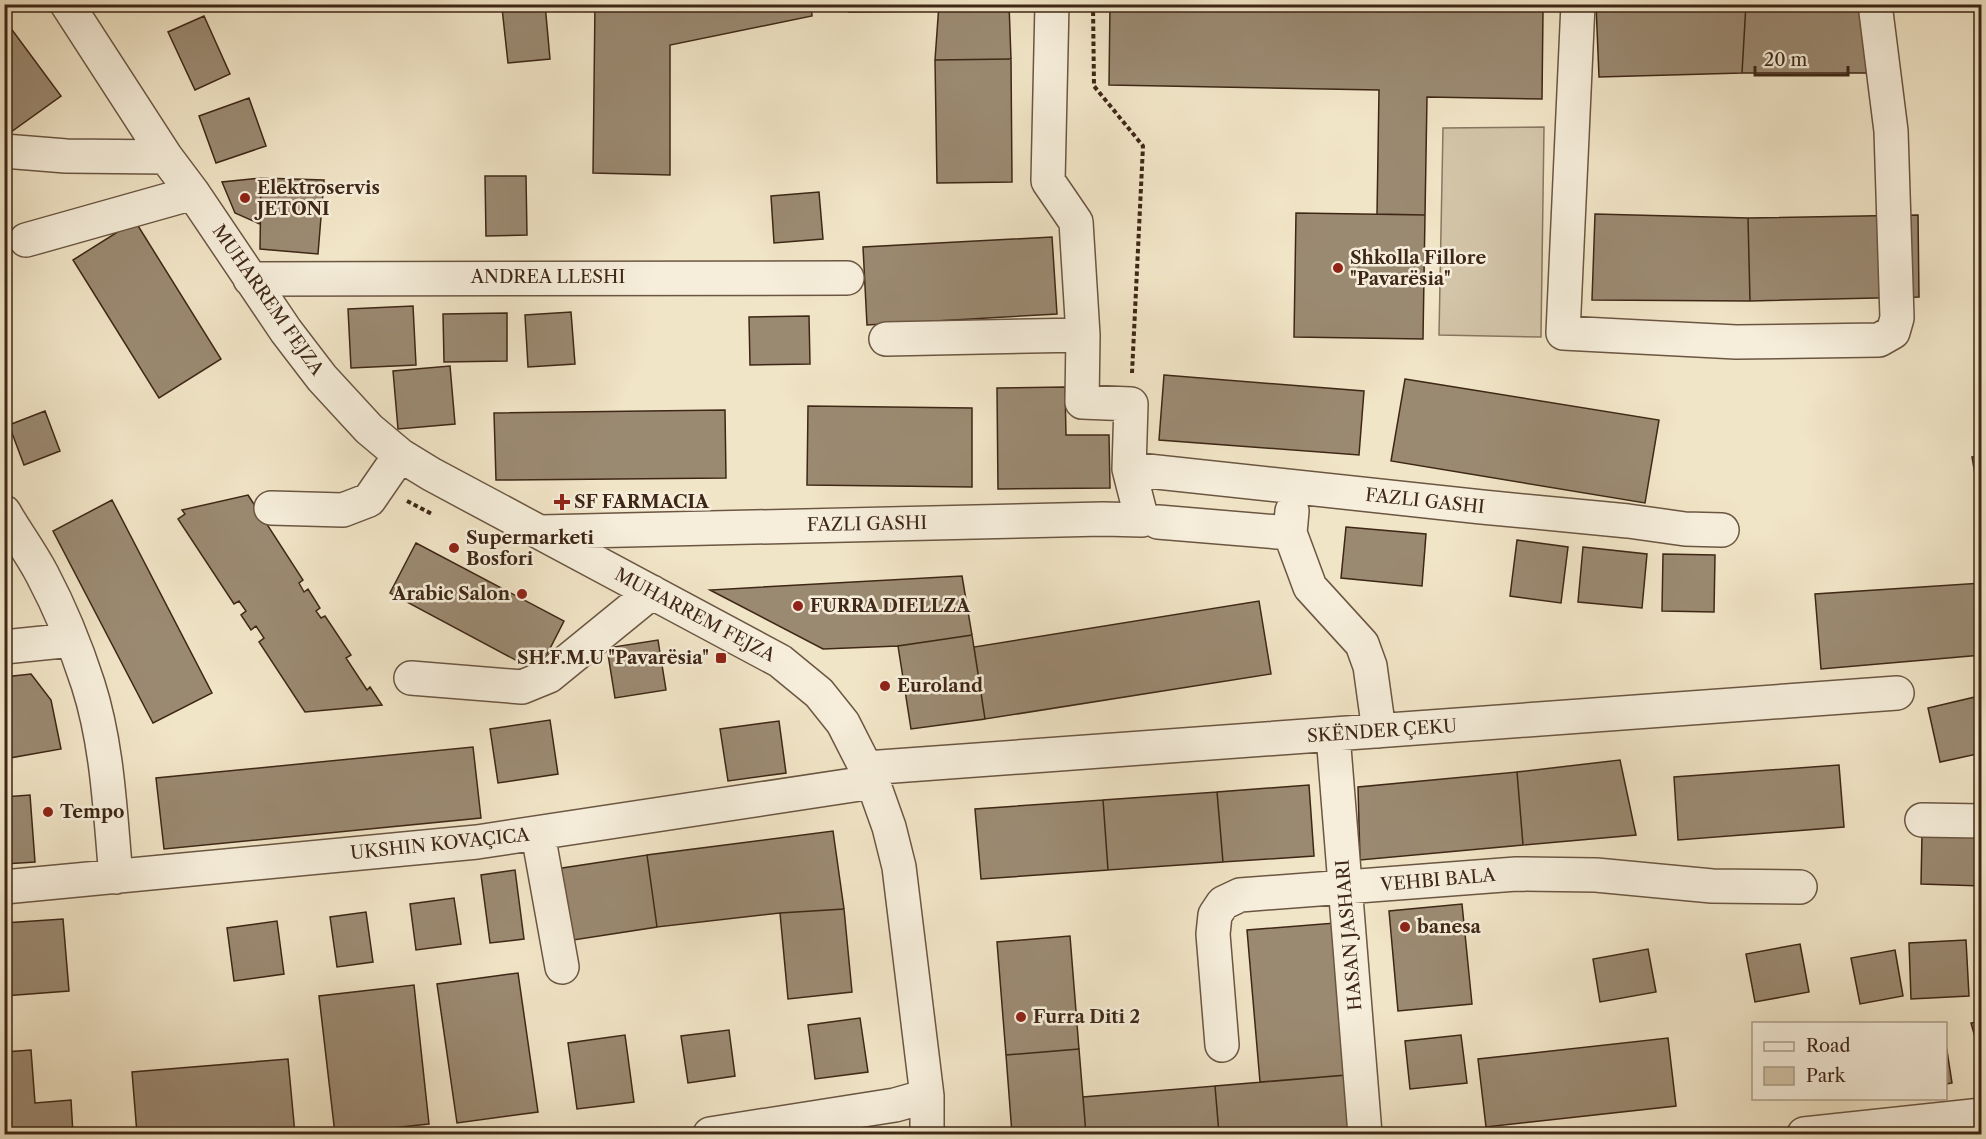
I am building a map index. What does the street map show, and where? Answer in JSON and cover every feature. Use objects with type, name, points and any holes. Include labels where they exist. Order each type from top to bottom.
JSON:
[{"type":"street","name":"MUHARREM FEJZA","points":[[67,4],[166,156],[286,332],[322,378],[369,429],[400,456],[431,474],[780,661],[819,693],[843,723],[870,775],[890,827],[899,867],[927,1096],[927,1134]]},
{"type":"street","points":[[1052,4],[1048,182],[1076,222],[1083,335],[1082,402],[1131,404]]},
{"type":"street","points":[[1578,4],[1563,333],[1736,342],[1879,340],[1893,332],[1897,318],[1890,131],[1875,4]]},
{"type":"street","points":[[4,151],[66,156],[166,156]]},
{"type":"street","points":[[26,240],[193,193]]},
{"type":"street","name":"ANDREA LLESHI","points":[[250,279],[847,278]]},
{"type":"street","points":[[886,339],[1083,335]]},
{"type":"street","name":"FAZLI GASHI","points":[[540,532],[1142,520],[1129,469],[1131,404]]},
{"type":"street","points":[[271,508],[343,510],[369,500],[400,456]]},
{"type":"street","name":"FAZLI GASHI","points":[[1129,469],[1628,521],[1685,529],[1722,530]]},
{"type":"street","points":[[1295,487],[1290,533],[1310,587],[1362,644],[1370,666],[1379,731]]},
{"type":"street","points":[[4,512],[42,574],[72,640],[88,684],[99,725],[116,877]]},
{"type":"street","points":[[1158,522],[1290,533]]},
{"type":"street","points":[[411,678],[522,687],[549,676],[652,592]]},
{"type":"street","points":[[4,647],[72,640]]},
{"type":"street","name":"SKËNDER ÇEKU","points":[[870,775],[1379,731],[1897,693]]},
{"type":"street","name":"HASAN JASHARI","points":[[1333,735],[1365,1134]]},
{"type":"street","name":"UKSHIN KOVAÇICA","points":[[4,887],[477,842],[538,834],[870,775]]},
{"type":"street","points":[[1922,820],[1982,821]]},
{"type":"street","points":[[538,834],[562,967]]},
{"type":"street","name":"VEHBI BALA","points":[[1222,1045],[1213,934],[1215,915],[1223,903],[1240,895],[1516,874],[1596,875],[1712,886],[1800,887]]},
{"type":"street","points":[[710,1134],[895,1105],[927,1096]]},
{"type":"street","points":[[1804,1134],[1982,1115]]},
{"type":"path","points":[[1093,4],[1094,86],[1143,146],[1131,404]]},
{"type":"green space","points":[[1544,127],[1541,337],[1439,335],[1443,128]]},
{"type":"building","points":[[545,4],[550,59],[508,63],[502,8]]},
{"type":"building","points":[[595,4],[811,4],[812,16],[670,45],[670,175],[593,173]]},
{"type":"building","points":[[849,4],[939,4],[938,11],[849,12]]},
{"type":"building","points":[[939,4],[1009,4],[1011,59],[935,60]]},
{"type":"building","points":[[1110,4],[1543,11],[1542,99],[1427,97],[1425,215],[1377,214],[1379,90],[1109,85]]},
{"type":"building","points":[[1596,4],[1746,4],[1742,73],[1599,77]]},
{"type":"building","points":[[1746,4],[1880,4],[1876,73],[1742,73]]},
{"type":"building","points":[[204,16],[230,74],[195,90],[168,32]]},
{"type":"building","points":[[4,19],[61,96],[4,137]]},
{"type":"building","points":[[1011,59],[1012,182],[937,183],[935,60]]},
{"type":"building","points":[[249,98],[266,146],[216,163],[199,116]]},
{"type":"building","points":[[485,176],[526,176],[527,235],[486,236]]},
{"type":"building","points":[[261,178],[324,180],[318,254],[260,249]]},
{"type":"building","name":"Elektroservis JETONI","points":[[261,178],[260,224],[235,213],[222,182]]},
{"type":"building","points":[[819,192],[823,239],[774,243],[771,196]]},
{"type":"building","points":[[1296,213],[1425,215],[1423,339],[1294,337]]},
{"type":"building","points":[[1595,214],[1748,218],[1750,301],[1592,300]]},
{"type":"building","points":[[1918,215],[1919,297],[1750,301],[1748,218]]},
{"type":"building","points":[[135,221],[221,359],[159,398],[73,260]]},
{"type":"building","points":[[1052,237],[1057,314],[867,325],[863,247]]},
{"type":"building","points":[[413,306],[416,365],[351,368],[348,309]]},
{"type":"building","points":[[571,312],[575,364],[528,367],[525,315]]},
{"type":"building","points":[[507,313],[507,361],[444,362],[443,314]]},
{"type":"building","points":[[809,316],[810,364],[750,365],[749,317]]},
{"type":"building","points":[[450,366],[455,424],[398,429],[393,371]]},
{"type":"building","points":[[1164,375],[1364,391],[1359,455],[1159,440]]},
{"type":"building","points":[[1405,379],[1659,420],[1645,503],[1391,461]]},
{"type":"building","points":[[1065,387],[1066,435],[1109,435],[1110,488],[998,489],[997,388]]},
{"type":"building","points":[[808,406],[972,408],[972,487],[807,485]]},
{"type":"building","points":[[725,410],[726,478],[496,480],[494,413]]},
{"type":"building","points":[[45,411],[60,451],[24,465],[9,425]]},
{"type":"building","points":[[1982,456],[1982,514],[1972,457]]},
{"type":"building","points":[[248,495],[303,580],[299,583],[304,592],[308,589],[320,608],[316,611],[321,618],[325,616],[351,655],[346,658],[367,690],[370,687],[382,705],[305,712],[259,642],[264,638],[256,626],[251,630],[241,615],[246,611],[239,601],[234,604],[178,519],[185,514],[182,510]]},
{"type":"building","points":[[112,500],[212,693],[153,723],[53,531]]},
{"type":"building","points":[[1346,527],[1426,534],[1422,586],[1341,578]]},
{"type":"building","points":[[1517,540],[1568,547],[1561,603],[1510,596]]},
{"type":"building","points":[[416,543],[564,621],[538,672],[390,593]]},
{"type":"building","points":[[1583,547],[1647,554],[1642,608],[1578,602]]},
{"type":"building","points":[[1663,554],[1715,555],[1714,612],[1662,611]]},
{"type":"building","points":[[962,576],[972,635],[898,646],[823,649],[710,590]]},
{"type":"building","points":[[1982,583],[1982,655],[1821,669],[1815,594]]},
{"type":"building","points":[[1259,601],[1271,674],[985,719],[974,647]]},
{"type":"building","points":[[972,635],[985,719],[911,729],[898,646]]},
{"type":"building","points":[[658,640],[666,690],[615,698],[607,648]]},
{"type":"building","points":[[31,674],[51,700],[61,749],[4,759],[4,677]]},
{"type":"building","points":[[1975,697],[1982,726],[1982,753],[1940,762],[1928,708]]},
{"type":"building","points":[[550,720],[558,774],[498,783],[490,729]]},
{"type":"building","points":[[779,721],[786,773],[728,781],[720,729]]},
{"type":"building","points":[[473,747],[481,818],[164,849],[156,778]]},
{"type":"building","points":[[1620,760],[1636,835],[1523,845],[1517,772]]},
{"type":"building","points":[[1839,765],[1844,827],[1678,840],[1674,777]]},
{"type":"building","points":[[1517,772],[1523,845],[1360,860],[1358,787]]},
{"type":"building","points":[[1309,785],[1314,856],[1223,862],[1217,792]]},
{"type":"building","points":[[1217,792],[1223,862],[1108,870],[1103,800]]},
{"type":"building","points":[[30,795],[35,862],[4,864],[4,797]]},
{"type":"building","points":[[1103,800],[1108,870],[981,879],[975,809]]},
{"type":"building","points":[[833,831],[844,909],[780,913],[657,927],[647,855]]},
{"type":"building","points":[[1922,834],[1982,836],[1982,886],[1921,884]]},
{"type":"building","points":[[647,855],[657,927],[567,941],[556,869]]},
{"type":"building","points":[[515,870],[524,939],[490,943],[481,875]]},
{"type":"building","points":[[454,898],[461,944],[416,950],[410,904]]},
{"type":"building","points":[[1462,904],[1472,1004],[1398,1011],[1389,911]]},
{"type":"building","points":[[844,909],[852,992],[788,999],[780,913]]},
{"type":"building","points":[[366,912],[373,962],[337,967],[330,917]]},
{"type":"building","points":[[63,919],[69,991],[4,996],[4,923]]},
{"type":"building","points":[[277,921],[284,974],[234,981],[227,928]]},
{"type":"building","points":[[1335,923],[1347,1075],[1260,1082],[1247,930]]},
{"type":"building","points":[[1070,936],[1079,1049],[1006,1055],[997,942]]},
{"type":"building","points":[[1966,940],[1969,996],[1911,999],[1909,943]]},
{"type":"building","points":[[1800,944],[1809,992],[1755,1002],[1746,954]]},
{"type":"building","points":[[1648,949],[1656,992],[1600,1002],[1593,959]]},
{"type":"building","points":[[1895,950],[1903,996],[1860,1004],[1851,958]]},
{"type":"building","points":[[518,973],[538,1112],[457,1123],[437,984]]},
{"type":"building","points":[[414,985],[429,1124],[335,1134],[319,996]]},
{"type":"building","points":[[860,1018],[868,1072],[815,1079],[808,1025]]},
{"type":"building","points":[[1982,1021],[1982,1061],[1971,1023]]},
{"type":"building","points":[[729,1030],[735,1076],[688,1083],[681,1036]]},
{"type":"building","points":[[625,1035],[634,1102],[577,1109],[568,1043]]},
{"type":"building","points":[[1461,1035],[1467,1083],[1410,1089],[1405,1041]]},
{"type":"building","points":[[1668,1038],[1676,1106],[1486,1127],[1478,1059]]},
{"type":"building","points":[[1079,1049],[1086,1134],[1012,1134],[1006,1055]]},
{"type":"building","points":[[31,1050],[35,1103],[71,1100],[73,1134],[4,1134],[4,1052]]},
{"type":"building","points":[[1947,1050],[1952,1083],[1947,1084]]},
{"type":"building","points":[[288,1059],[295,1134],[137,1134],[132,1072]]},
{"type":"building","points":[[1347,1075],[1352,1134],[1219,1134],[1215,1086]]},
{"type":"building","points":[[1215,1086],[1219,1134],[1086,1134],[1083,1097]]},
{"type":"place","name":"Elektroservis JETONI","points":[[245,198]]},
{"type":"place","name":"Shkolla Fillore \"Pavarësia\"","points":[[1338,268]]},
{"type":"place","name":"SF FARMACIA","points":[[562,502]]},
{"type":"place","name":"Supermarketi Bosfori","points":[[454,548]]},
{"type":"place","name":"Arabic Salon","points":[[522,594]]},
{"type":"place","name":"FURRA DIELLZA","points":[[798,606]]},
{"type":"place","name":"SH.F.M.U \"Pavarësia\"","points":[[721,658]]},
{"type":"place","name":"Euroland","points":[[885,686]]},
{"type":"place","name":"Tempo","points":[[48,812]]},
{"type":"place","name":"banesa","points":[[1405,927]]},
{"type":"place","name":"Furra Diti 2","points":[[1021,1017]]}]
